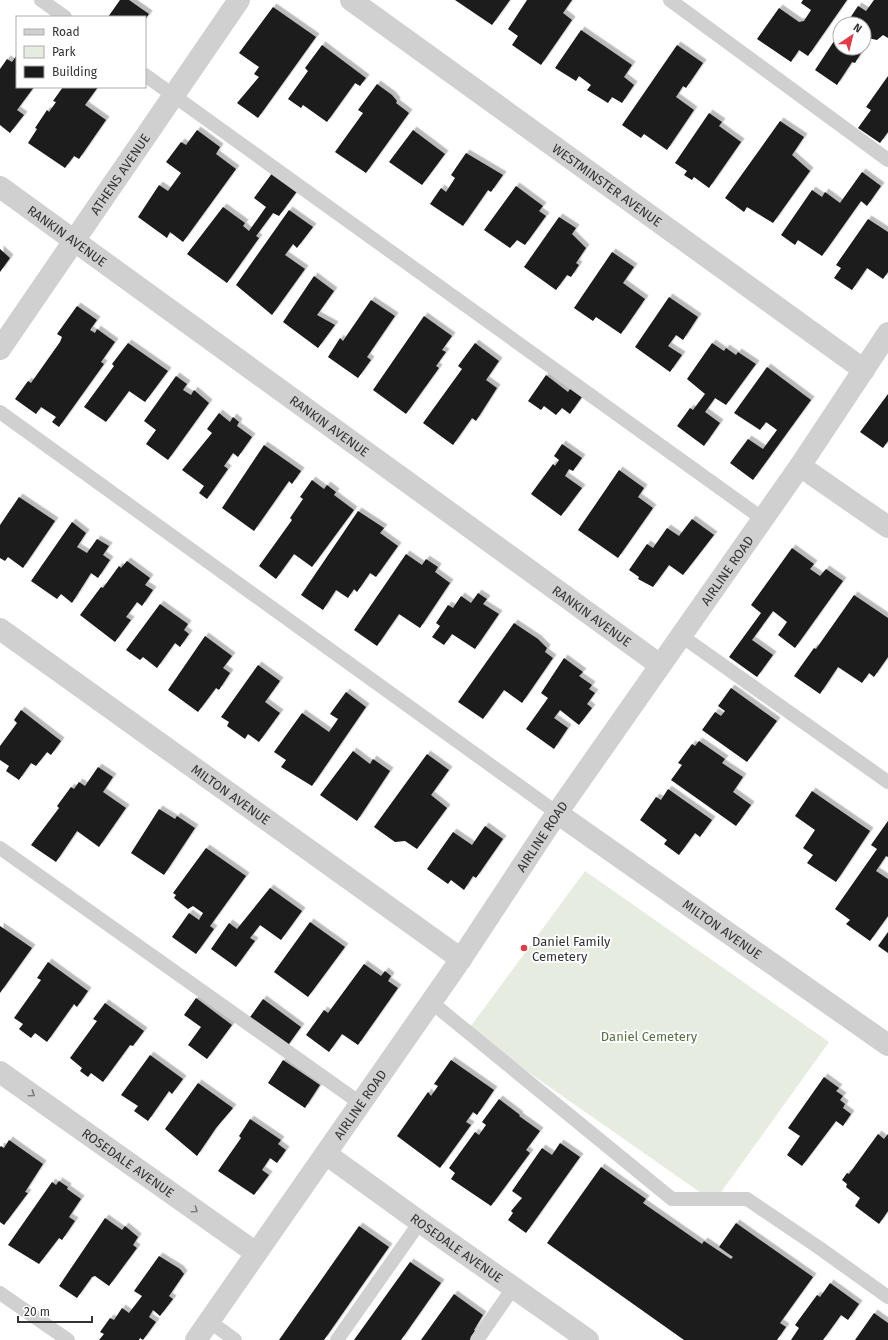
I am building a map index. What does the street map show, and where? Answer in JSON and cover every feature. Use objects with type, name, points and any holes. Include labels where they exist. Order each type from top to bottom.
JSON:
[{"type":"street","name":"ATHENS AVENUE","points":[[0,349],[239,0]]},
{"type":"street","name":"WESTMINSTER AVENUE","points":[[351,0],[864,370]]},
{"type":"street","name":"RANKIN AVENUE","points":[[0,187],[660,665]]},
{"type":"street","name":"AIRLINE ROAD","points":[[196,1340],[461,959],[557,813],[680,635],[800,466],[888,333]]},
{"type":"street","points":[[800,466],[888,527]]},
{"type":"street","name":"MILTON AVENUE","points":[[0,629],[461,959]]},
{"type":"street","name":"MILTON AVENUE","points":[[557,813],[888,1045]]},
{"type":"street","name":"ROSEDALE AVENUE","points":[[0,1072],[256,1253]]},
{"type":"street","name":"ROSEDALE AVENUE","points":[[326,1154],[588,1340]]},
{"type":"lane","points":[[41,0],[64,16]]},
{"type":"lane","points":[[670,0],[888,160]]},
{"type":"lane","points":[[146,76],[763,519]]},
{"type":"lane","points":[[0,412],[557,813]]},
{"type":"lane","points":[[680,635],[888,782]]},
{"type":"lane","points":[[0,848],[360,1103]]},
{"type":"lane","points":[[431,1002],[672,1199],[747,1199],[818,1246],[888,1297]]},
{"type":"lane","points":[[338,1340],[420,1222]]},
{"type":"lane","points":[[477,1340],[513,1288]]},
{"type":"lane","points":[[0,1293],[68,1340]]},
{"type":"lane","points":[[209,1321],[235,1340]]},
{"type":"green space","name":"Daniel Cemetery","points":[[585,871],[829,1042],[714,1202],[468,1030]]},
{"type":"building","points":[[120,0],[129,0],[149,14],[146,18],[146,16],[109,16]]},
{"type":"building","points":[[455,0],[510,0],[492,25]]},
{"type":"building","points":[[527,0],[572,0],[563,13],[572,20],[541,65],[512,45],[518,36],[508,29]]},
{"type":"building","points":[[803,0],[847,0],[836,16],[832,16],[832,22],[808,56],[799,50],[791,62],[757,39],[779,8],[799,22],[804,21],[811,10],[801,3]]},
{"type":"building","points":[[874,0],[888,0],[888,38],[883,35],[877,40],[872,39],[872,16],[851,16],[858,6],[866,11]]},
{"type":"building","points":[[273,7],[316,37],[258,118],[237,103],[259,77],[254,74],[259,67],[239,53]]},
{"type":"building","points":[[581,30],[632,65],[624,77],[634,85],[622,103],[612,97],[608,103],[587,90],[591,85],[579,76],[576,81],[555,68]]},
{"type":"building","points":[[832,44],[832,56],[859,56],[855,63],[852,62],[837,85],[815,70]]},
{"type":"building","points":[[322,45],[366,78],[360,86],[355,83],[327,122],[303,105],[301,108],[288,99],[308,71],[305,68]]},
{"type":"building","points":[[677,45],[703,63],[686,88],[683,86],[676,97],[694,110],[667,150],[644,134],[641,138],[622,125]]},
{"type":"building","points":[[16,56],[16,88],[33,88],[17,110],[24,115],[10,133],[0,125],[0,69],[7,59],[12,62]]},
{"type":"building","points":[[888,76],[888,132],[880,143],[858,128],[871,110],[866,107]]},
{"type":"building","points":[[377,84],[392,95],[397,101],[396,103],[409,113],[366,173],[335,152],[363,113],[358,110]]},
{"type":"building","points":[[62,88],[97,88],[85,105],[106,120],[79,159],[74,156],[65,168],[28,143],[37,129],[35,128],[47,110],[49,112],[56,102],[53,101]]},
{"type":"building","points":[[709,113],[722,122],[719,126],[741,142],[709,188],[694,177],[692,180],[684,175],[687,171],[675,163]]},
{"type":"building","points":[[780,121],[804,137],[792,155],[810,171],[773,223],[747,207],[744,212],[725,198]]},
{"type":"building","points":[[197,130],[220,147],[216,154],[236,169],[183,242],[170,232],[167,238],[138,217],[159,185],[168,191],[181,173],[166,162],[181,142],[186,145]]},
{"type":"building","points":[[413,130],[445,154],[422,185],[389,162]]},
{"type":"building","points":[[466,153],[503,175],[491,192],[488,190],[463,226],[430,204],[441,188],[446,192],[455,178],[451,175]]},
{"type":"building","points":[[273,172],[298,190],[279,216],[273,213],[256,236],[259,238],[227,283],[187,254],[223,207],[245,223],[243,226],[249,231],[266,207],[254,198]]},
{"type":"building","points":[[862,172],[881,186],[867,206],[861,201],[822,256],[798,240],[795,245],[781,235],[812,190],[822,197],[825,192],[840,203]]},
{"type":"building","points":[[516,186],[543,206],[539,211],[546,216],[525,245],[517,240],[510,248],[484,230]]},
{"type":"building","points":[[289,210],[313,227],[297,248],[293,244],[285,255],[305,269],[272,315],[236,285]]},
{"type":"building","points":[[559,217],[576,228],[572,234],[586,248],[576,263],[579,265],[571,277],[567,275],[556,290],[524,267]]},
{"type":"building","points":[[868,219],[888,232],[888,272],[883,279],[867,268],[852,290],[834,278],[841,268],[836,265]]},
{"type":"building","points":[[0,249],[10,258],[0,272]]},
{"type":"building","points":[[612,252],[634,267],[623,283],[645,299],[621,334],[596,317],[593,321],[574,308]]},
{"type":"building","points":[[314,276],[334,291],[317,315],[335,325],[318,348],[283,322]]},
{"type":"building","points":[[669,297],[698,317],[683,340],[676,335],[668,346],[682,355],[670,372],[635,347]]},
{"type":"building","points":[[371,300],[395,316],[367,357],[371,360],[358,378],[328,357],[340,338],[343,341]]},
{"type":"building","points":[[77,306],[97,320],[90,330],[95,333],[97,329],[115,342],[101,362],[104,364],[59,427],[52,422],[56,417],[41,407],[36,414],[15,399],[28,381],[31,383],[60,342],[62,337],[57,334]]},
{"type":"building","points":[[424,316],[452,336],[442,350],[446,352],[436,366],[439,368],[406,414],[373,390]]},
{"type":"building","points":[[128,343],[168,371],[145,402],[129,391],[106,422],[84,407],[114,366],[112,364]]},
{"type":"building","points":[[475,343],[499,361],[486,380],[497,388],[476,421],[472,418],[453,445],[423,423],[462,369],[458,366]]},
{"type":"building","points":[[712,343],[724,351],[726,348],[736,355],[738,352],[756,364],[726,405],[715,398],[705,412],[720,423],[704,446],[677,426],[690,408],[693,410],[705,394],[687,379]]},
{"type":"building","points":[[767,367],[811,400],[753,480],[730,463],[748,439],[763,449],[777,430],[766,422],[760,430],[734,413]]},
{"type":"building","points":[[546,375],[568,392],[572,386],[584,394],[570,414],[562,408],[556,415],[544,406],[541,410],[528,401]]},
{"type":"building","points":[[176,376],[187,384],[183,390],[191,395],[194,390],[209,403],[168,460],[146,444],[156,430],[144,421]]},
{"type":"building","points":[[888,394],[888,441],[883,448],[860,432]]},
{"type":"building","points":[[219,413],[230,422],[233,417],[239,422],[237,426],[252,437],[238,457],[233,453],[224,466],[228,469],[207,499],[199,493],[204,486],[182,470],[212,433],[207,429]]},
{"type":"building","points":[[562,444],[582,458],[573,471],[569,469],[565,476],[582,488],[561,516],[531,494],[553,464],[555,466],[559,460],[554,456]]},
{"type":"building","points":[[264,445],[301,471],[292,484],[289,481],[254,531],[222,508]]},
{"type":"building","points":[[619,470],[644,488],[638,497],[653,508],[618,558],[578,530]]},
{"type":"building","points":[[312,480],[324,489],[327,485],[336,492],[334,495],[354,510],[312,567],[294,554],[276,579],[259,566],[292,520],[290,518],[303,499],[300,497]]},
{"type":"building","points":[[19,497],[55,521],[23,568],[8,557],[5,561],[0,558],[0,525]]},
{"type":"building","points":[[358,511],[384,528],[380,533],[398,546],[376,577],[370,573],[357,592],[354,589],[348,598],[336,590],[323,610],[301,595]]},
{"type":"building","points":[[692,519],[714,535],[683,575],[669,565],[653,587],[638,579],[639,577],[629,570],[647,544],[653,548],[667,528],[679,536]]},
{"type":"building","points":[[72,522],[86,533],[77,547],[87,553],[97,539],[109,546],[103,555],[110,560],[98,578],[91,573],[72,603],[61,594],[57,599],[31,581]]},
{"type":"building","points":[[792,548],[814,564],[810,569],[820,576],[826,569],[843,581],[795,648],[778,635],[787,622],[773,611],[752,640],[773,655],[757,677],[729,657],[761,613],[751,605]]},
{"type":"building","points":[[406,554],[422,565],[426,559],[438,567],[435,572],[450,583],[420,628],[399,614],[377,646],[354,630]]},
{"type":"building","points":[[127,561],[150,578],[145,585],[153,590],[142,606],[137,602],[126,617],[131,620],[115,642],[80,615],[119,566],[121,568]]},
{"type":"building","points":[[478,593],[487,599],[483,604],[499,614],[475,649],[452,634],[444,645],[432,637],[440,626],[436,623],[448,605],[453,608],[461,596],[471,603]]},
{"type":"building","points":[[854,595],[888,618],[888,657],[874,677],[869,673],[862,683],[838,667],[820,694],[794,676],[814,648],[816,649]]},
{"type":"building","points":[[160,604],[188,624],[184,630],[189,634],[180,647],[175,643],[157,668],[143,657],[140,660],[126,650]]},
{"type":"building","points":[[514,623],[538,639],[547,648],[545,652],[553,658],[522,703],[504,690],[483,719],[458,702]]},
{"type":"building","points":[[205,636],[232,656],[223,668],[230,673],[219,690],[216,688],[198,712],[168,690]]},
{"type":"building","points":[[564,658],[583,672],[579,676],[592,685],[589,689],[595,693],[587,704],[592,708],[579,725],[560,710],[554,718],[568,728],[554,749],[526,729],[548,698],[541,693]]},
{"type":"building","points":[[258,665],[280,681],[265,702],[280,713],[259,742],[248,734],[245,739],[227,726],[229,722],[221,717]]},
{"type":"building","points":[[731,688],[777,721],[747,762],[702,730],[715,712],[721,716],[725,711],[718,706]]},
{"type":"building","points":[[346,692],[366,707],[312,786],[281,767],[286,760],[274,752],[302,713],[329,732],[338,719],[330,714]]},
{"type":"building","points":[[21,710],[61,741],[51,755],[47,752],[36,766],[31,763],[19,780],[6,771],[9,766],[0,760],[0,746],[17,723],[14,720]]},
{"type":"building","points":[[699,741],[725,759],[722,763],[743,777],[733,792],[751,805],[736,826],[671,780],[682,765],[678,763],[692,744],[695,746]]},
{"type":"building","points":[[353,751],[370,764],[373,759],[390,771],[357,821],[320,795]]},
{"type":"building","points":[[427,754],[449,770],[431,795],[447,808],[417,849],[405,841],[395,842],[374,827]]},
{"type":"building","points":[[98,767],[113,777],[103,792],[126,808],[99,847],[77,831],[56,862],[31,845],[59,808],[57,806],[71,787],[74,789],[79,782],[85,786]]},
{"type":"building","points":[[668,789],[712,820],[700,837],[695,833],[679,855],[664,844],[667,840],[640,820],[656,797],[661,800]]},
{"type":"building","points":[[812,791],[870,831],[836,882],[807,863],[813,855],[803,848],[815,830],[795,816]]},
{"type":"building","points":[[159,809],[175,819],[177,816],[195,828],[164,875],[131,853]]},
{"type":"building","points":[[888,821],[888,857],[886,856],[876,871],[888,879],[888,916],[870,941],[846,924],[850,920],[835,909],[877,849],[871,845]]},
{"type":"building","points":[[485,826],[503,839],[476,878],[473,876],[464,890],[451,880],[448,884],[427,869],[453,832],[472,845]]},
{"type":"building","points":[[206,848],[246,876],[210,926],[214,929],[196,954],[172,937],[189,913],[199,920],[203,913],[193,906],[188,909],[174,898],[176,895],[173,893]]},
{"type":"building","points":[[270,888],[302,911],[281,940],[260,925],[250,938],[255,941],[236,967],[211,949],[229,923],[237,929]]},
{"type":"building","points":[[310,922],[345,947],[308,997],[274,972]]},
{"type":"building","points":[[0,926],[32,948],[0,993]]},
{"type":"building","points":[[888,932],[888,953],[878,946]]},
{"type":"building","points":[[48,962],[88,991],[77,1007],[74,1004],[47,1042],[35,1033],[31,1038],[19,1029],[23,1024],[14,1018],[41,980],[37,978]]},
{"type":"building","points":[[364,964],[381,976],[385,971],[391,976],[388,981],[398,988],[358,1045],[342,1034],[329,1052],[306,1035],[324,1010],[328,1013]]},
{"type":"building","points":[[196,998],[232,1025],[207,1059],[188,1045],[201,1027],[184,1015]]},
{"type":"building","points":[[263,999],[301,1027],[286,1048],[248,1020]]},
{"type":"building","points":[[105,1003],[144,1031],[133,1046],[130,1045],[103,1082],[91,1073],[88,1077],[80,1071],[82,1068],[70,1058],[97,1021],[93,1019]]},
{"type":"building","points":[[150,1055],[183,1079],[172,1094],[169,1091],[148,1121],[134,1111],[138,1106],[121,1095]]},
{"type":"building","points":[[283,1060],[320,1085],[305,1108],[268,1083]]},
{"type":"building","points":[[451,1060],[494,1090],[477,1115],[473,1112],[466,1122],[471,1125],[440,1168],[397,1136],[428,1092],[431,1096],[438,1086],[434,1084]]},
{"type":"building","points":[[824,1077],[839,1088],[836,1091],[843,1096],[840,1100],[845,1104],[843,1108],[851,1114],[843,1126],[836,1121],[802,1166],[787,1155],[800,1136],[788,1128]]},
{"type":"building","points":[[198,1083],[233,1108],[216,1128],[197,1156],[165,1129]]},
{"type":"building","points":[[499,1099],[540,1131],[526,1150],[530,1153],[491,1206],[451,1179],[455,1173],[449,1168],[475,1132],[479,1135],[486,1125],[482,1122]]},
{"type":"building","points":[[250,1119],[281,1140],[278,1144],[286,1150],[277,1163],[270,1158],[262,1170],[269,1175],[254,1195],[218,1171],[241,1138],[239,1136]]},
{"type":"building","points":[[878,1134],[884,1139],[888,1134],[888,1211],[879,1224],[855,1206],[860,1198],[846,1187],[847,1184],[842,1180],[847,1173],[849,1174]]},
{"type":"building","points":[[9,1140],[43,1164],[25,1192],[28,1193],[4,1225],[0,1222],[0,1147],[1,1146],[4,1148]]},
{"type":"building","points":[[560,1143],[580,1157],[526,1233],[508,1220],[513,1213],[511,1211],[522,1198],[512,1191],[542,1148],[552,1155]]},
{"type":"building","points":[[601,1167],[646,1199],[643,1203],[702,1244],[704,1241],[731,1259],[733,1257],[719,1247],[736,1223],[813,1277],[780,1323],[786,1327],[777,1340],[684,1340],[547,1243]]},
{"type":"building","points":[[59,1181],[81,1199],[69,1217],[75,1221],[62,1240],[59,1238],[39,1264],[8,1245],[52,1182],[56,1185]]},
{"type":"building","points":[[105,1218],[122,1230],[125,1226],[138,1237],[133,1245],[137,1248],[109,1286],[95,1276],[92,1277],[77,1298],[59,1286]]},
{"type":"building","points":[[359,1226],[389,1247],[324,1340],[279,1340]]},
{"type":"building","points":[[159,1256],[180,1269],[184,1274],[169,1296],[173,1299],[160,1316],[153,1310],[149,1317],[156,1322],[143,1340],[140,1338],[139,1340],[99,1340],[104,1334],[100,1332],[110,1318],[114,1320],[122,1308],[129,1313],[142,1296],[134,1291]]},
{"type":"building","points":[[410,1262],[441,1283],[401,1340],[354,1340]]},
{"type":"building","points":[[830,1283],[859,1304],[848,1320],[841,1315],[823,1340],[791,1340],[799,1328],[795,1325],[817,1295],[820,1297]]},
{"type":"building","points":[[454,1294],[483,1315],[474,1330],[477,1332],[472,1340],[421,1340]]},
{"type":"building","points":[[874,1313],[888,1323],[888,1340],[855,1340]]},
{"type":"place","name":"Daniel Family Cemetery","points":[[524,948]]}]
